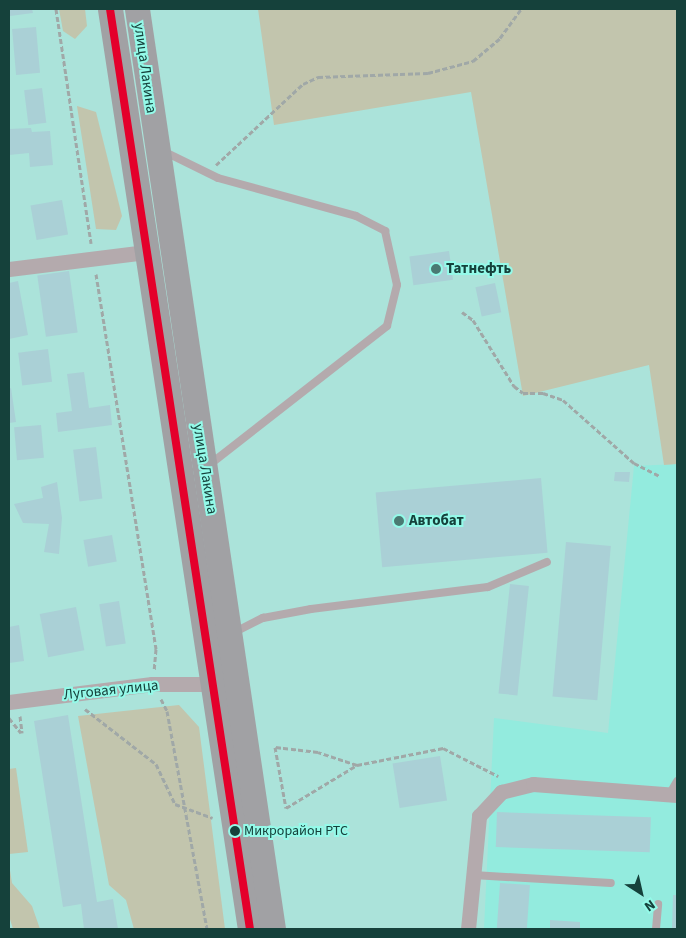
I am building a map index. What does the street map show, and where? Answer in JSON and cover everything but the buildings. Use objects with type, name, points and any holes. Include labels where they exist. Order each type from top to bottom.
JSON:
[{"type":"highway","name":"улица Лакина","points":[[110,9],[250,929]]},
{"type":"highway","name":"улица Лакина","points":[[137,9],[273,929]]},
{"type":"street","points":[[9,269],[146,252]]},
{"type":"street","name":"Луговая улица","points":[[9,702],[152,684],[214,684]]},
{"type":"street","points":[[468,929],[471,875],[478,816],[501,792],[533,784],[673,795]]},
{"type":"lane","points":[[156,146],[205,172],[356,216],[385,231],[397,285],[387,326],[205,469]]},
{"type":"lane","points":[[229,635],[264,618],[311,609],[488,588],[547,562]]},
{"type":"lane","points":[[673,795],[677,781]]},
{"type":"lane","points":[[471,875],[612,883]]},
{"type":"lane","points":[[656,929],[658,904]]},
{"type":"path","points":[[56,9],[156,649],[152,684],[167,710],[207,929]]},
{"type":"path","points":[[205,172],[231,154],[303,84],[318,77],[428,73],[473,61],[500,38],[521,9]]},
{"type":"path","points":[[462,312],[473,320],[514,386],[523,393],[543,393],[563,400],[634,463],[660,476]]},
{"type":"path","points":[[64,695],[106,729],[142,750],[156,764],[175,804],[185,811],[221,822]]},
{"type":"path","points":[[9,718],[22,733]]},
{"type":"path","points":[[358,765],[318,752],[275,748],[286,808],[296,804],[358,765],[443,748],[499,777],[533,784]]},
{"type":"shaded area","points":[[59,9],[85,9],[87,26],[75,39],[63,31]]},
{"type":"shaded area","points":[[258,9],[677,9],[677,464],[664,465],[649,365],[523,396],[471,92],[274,125]]},
{"type":"shaded area","points":[[77,106],[96,112],[122,216],[116,230],[96,229]]},
{"type":"shaded area","points":[[677,464],[677,929],[484,929],[494,718],[608,733],[634,466]]},
{"type":"shaded area","points":[[179,705],[199,727],[225,929],[134,929],[126,900],[109,885],[78,716]]},
{"type":"shaded area","points":[[16,768],[28,852],[9,854],[9,769]]},
{"type":"shaded area","points":[[9,864],[12,883],[32,906],[40,929],[13,929],[9,916]]},
{"type":"transit line","points":[[110,9],[250,929]]},
{"type":"place","name":"Татнефть","points":[[436,269]]},
{"type":"place","name":"Автобат","points":[[399,521]]},
{"type":"place","name":"Микрорайон РТС","points":[[235,831]]}]
